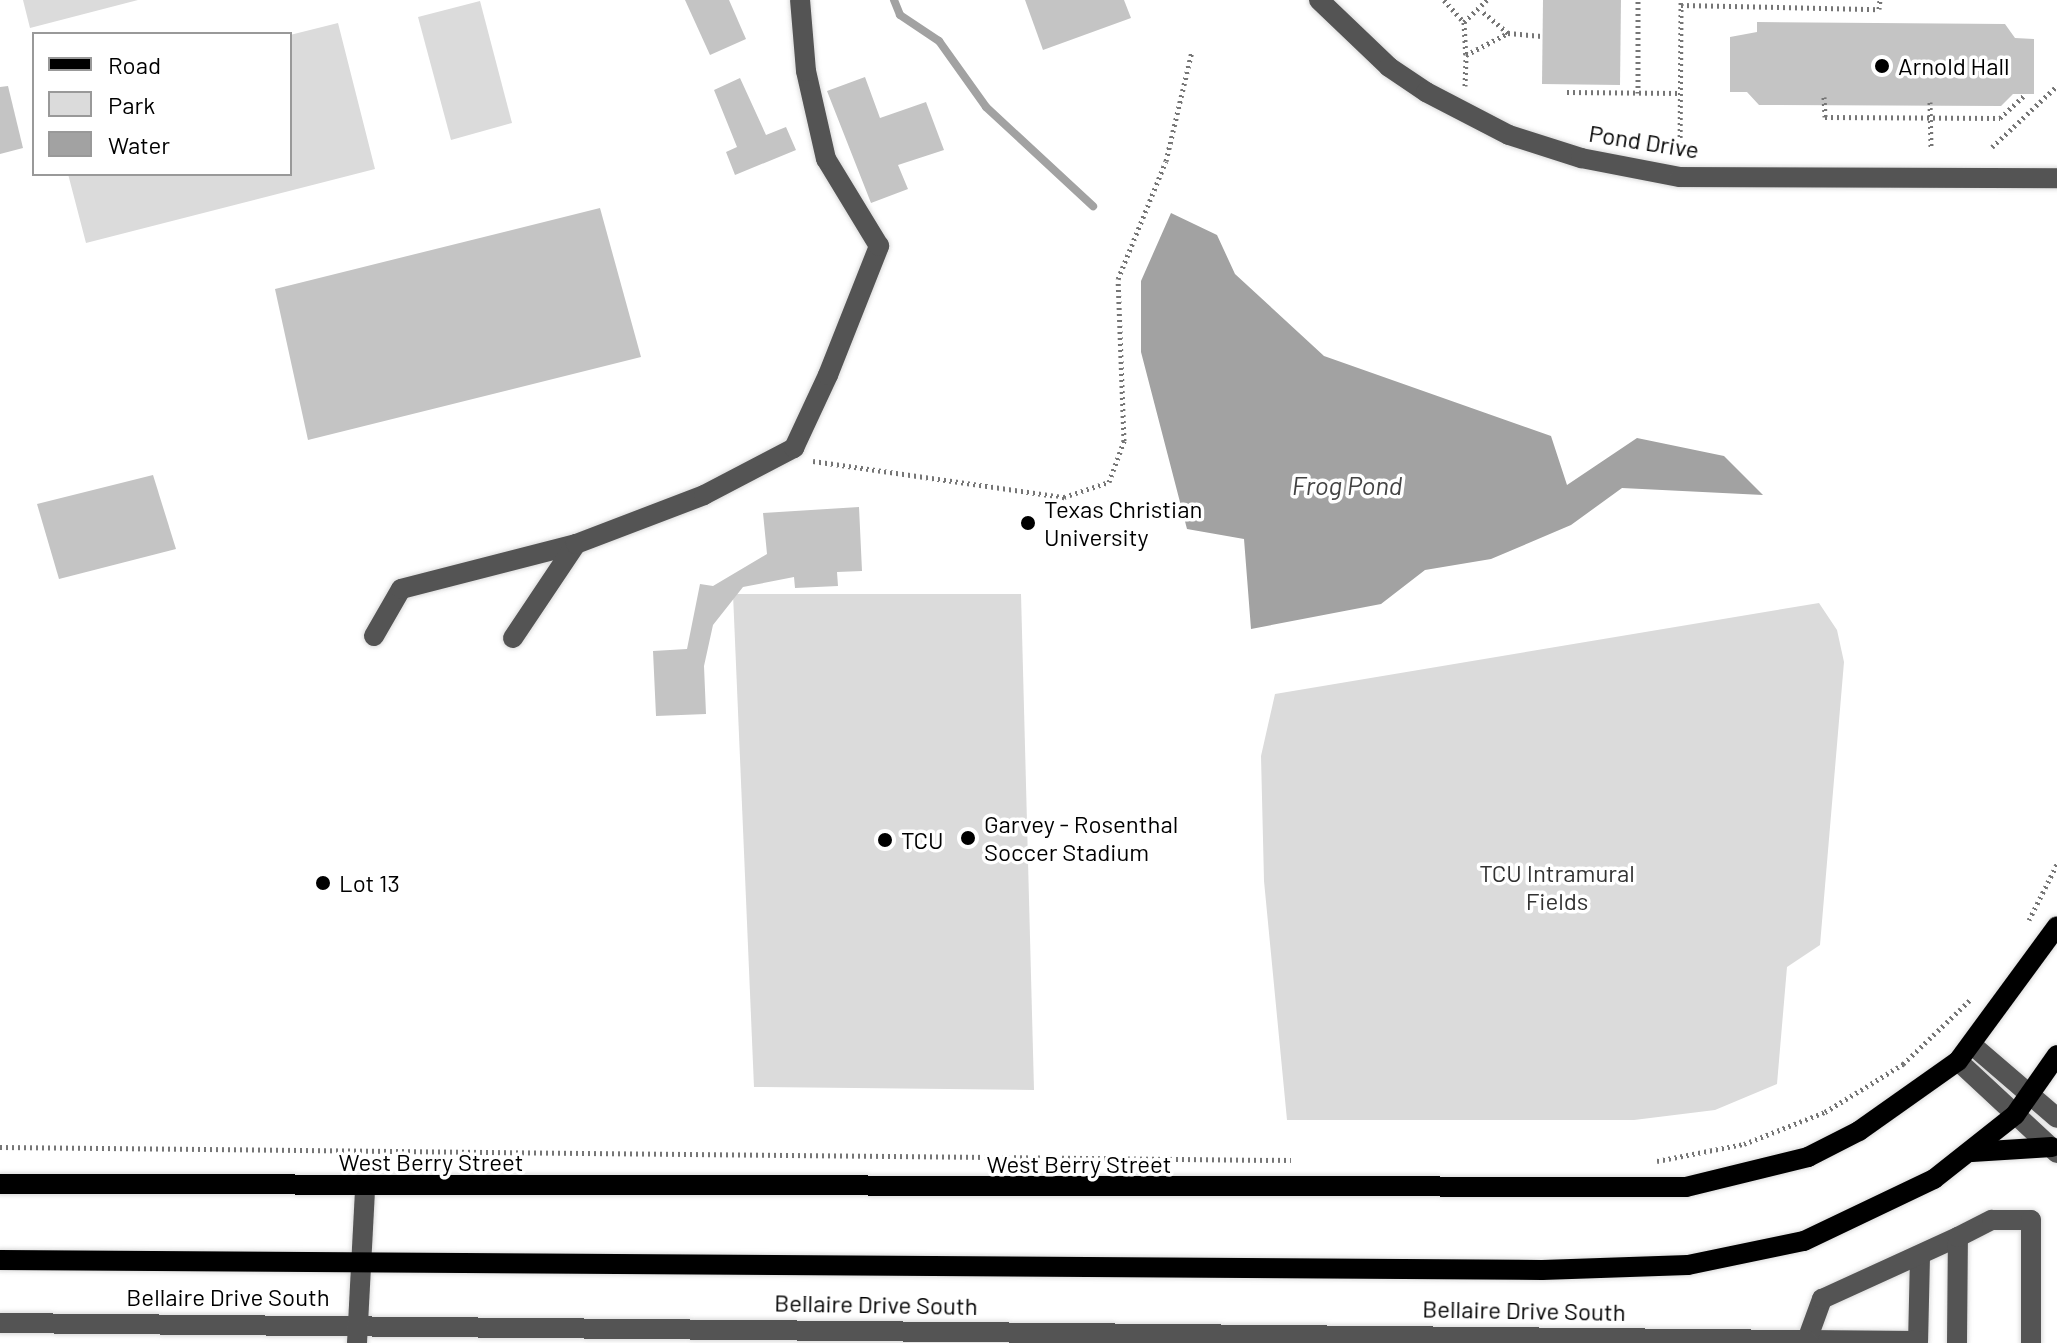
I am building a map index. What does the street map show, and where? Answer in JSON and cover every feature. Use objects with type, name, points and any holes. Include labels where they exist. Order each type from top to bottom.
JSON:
[{"type":"main road","name":"West Berry Street","points":[[0,1184],[365,1188],[1686,1187],[1808,1157],[1958,1061],[2057,926]]},
{"type":"main road","points":[[0,1260],[1526,1270],[1688,1265],[1804,1241],[1869,1215],[1972,1152],[2015,1115],[2057,1055]]},
{"type":"main road","points":[[1972,1152],[2054,1150]]},
{"type":"street","points":[[374,636],[401,589],[576,544],[704,495],[794,448],[828,375],[879,246],[826,159],[806,71],[800,0]]},
{"type":"street","name":"Pond Drive","points":[[1319,0],[1389,67],[1509,135],[1581,158],[1680,177],[2057,178]]},
{"type":"street","points":[[513,638],[576,544]]},
{"type":"street","points":[[1971,1044],[2057,1118]]},
{"type":"street","points":[[1958,1061],[2054,1150]]},
{"type":"street","points":[[358,1333],[365,1188]]},
{"type":"street","points":[[1807,1340],[1822,1299],[1992,1220],[2031,1220],[2031,1343]]},
{"type":"street","points":[[1957,1343],[1958,1237]]},
{"type":"street","name":"Bellaire Drive South","points":[[0,1323],[358,1333],[1918,1341],[1920,1256]]},
{"type":"path","points":[[1444,0],[1464,22],[1465,98]]},
{"type":"path","points":[[1464,22],[1482,11],[1487,0]]},
{"type":"path","points":[[1638,0],[1638,93]]},
{"type":"path","points":[[1680,177],[1681,3],[1879,9],[1880,0]]},
{"type":"path","points":[[1482,11],[1508,33]]},
{"type":"path","points":[[1466,55],[1508,33],[1542,36]]},
{"type":"path","points":[[785,453],[831,467],[1064,497],[1109,482],[1124,441],[1118,279],[1150,202],[1189,88],[1192,51]]},
{"type":"path","points":[[1992,147],[2057,86]]},
{"type":"path","points":[[1567,92],[1680,93]]},
{"type":"path","points":[[1824,97],[1825,117],[2000,118],[2026,94]]},
{"type":"path","points":[[1930,102],[1931,147]]},
{"type":"path","points":[[2025,928],[2057,864]]},
{"type":"path","points":[[1646,1162],[1744,1144],[1825,1112],[1903,1064],[1982,988]]},
{"type":"path","points":[[0,1147],[1310,1160]]},
{"type":"green space","points":[[23,0],[138,0],[30,28]]},
{"type":"green space","points":[[480,1],[512,123],[451,140],[418,17]]},
{"type":"green space","points":[[338,23],[375,169],[86,243],[69,176],[292,176],[292,34]]},
{"type":"green space","name":"TCU","points":[[733,594],[1021,594],[1034,1090],[754,1087]]},
{"type":"green space","name":"TCU Intramural Fields","points":[[1819,603],[1837,630],[1844,662],[1820,945],[1787,967],[1777,1084],[1715,1110],[1634,1120],[1287,1120],[1264,881],[1261,756],[1275,694]]},
{"type":"water","name":"Frog Pond","points":[[1171,213],[1217,235],[1235,274],[1324,356],[1551,436],[1567,485],[1637,438],[1724,456],[1763,495],[1622,488],[1571,525],[1491,559],[1425,570],[1381,604],[1251,629],[1244,539],[1187,529],[1141,352],[1141,281]]},
{"type":"building","points":[[685,0],[729,0],[746,39],[710,55]]},
{"type":"building","points":[[1025,0],[1124,0],[1131,18],[1043,50]]},
{"type":"building","points":[[1543,0],[1621,0],[1620,85],[1542,84]]},
{"type":"building","name":"Arnold Hall","points":[[1757,22],[2005,24],[2015,38],[2034,39],[2034,94],[2013,94],[2001,106],[1759,105],[1747,92],[1730,92],[1730,37],[1757,32]]},
{"type":"building","points":[[865,77],[880,118],[926,102],[944,150],[898,165],[908,189],[871,203],[827,91]]},
{"type":"building","points":[[740,78],[766,135],[786,127],[796,150],[735,175],[726,152],[737,147],[714,90]]},
{"type":"building","points":[[8,86],[23,148],[0,154],[0,87]]},
{"type":"building","points":[[600,208],[641,357],[308,440],[275,289]]},
{"type":"building","points":[[153,475],[176,549],[59,579],[37,504]]},
{"type":"building","points":[[859,507],[862,571],[837,572],[838,586],[795,588],[794,577],[743,587],[713,625],[704,666],[706,714],[656,716],[653,651],[687,649],[700,584],[713,586],[767,554],[763,513]]},
{"type":"waterway","points":[[894,0],[900,15],[939,41],[986,107],[1093,206]]},
{"type":"place","name":"Arnold Hall","points":[[1882,66]]},
{"type":"place","name":"Texas Christian University","points":[[1028,523]]},
{"type":"place","name":"Garvey - Rosenthal Soccer Stadium","points":[[968,838]]},
{"type":"place","name":"TCU","points":[[885,840]]},
{"type":"place","name":"Lot 13","points":[[323,883]]}]
